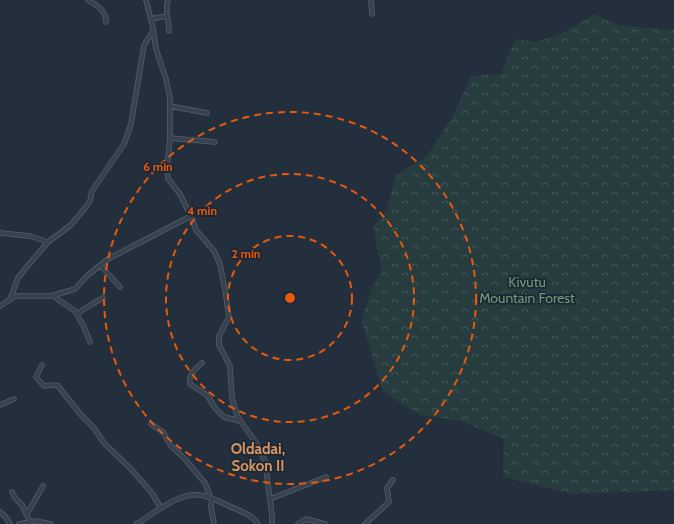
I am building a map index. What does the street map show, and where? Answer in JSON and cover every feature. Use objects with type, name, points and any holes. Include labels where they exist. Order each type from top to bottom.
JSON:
[{"type":"street","points":[[88,0],[98,7],[105,15],[106,22]]},
{"type":"street","points":[[146,0],[156,49],[169,92],[170,138],[167,169],[168,179],[179,193],[191,216],[196,230],[214,251],[222,270],[229,317],[220,336],[220,348],[230,366],[233,401],[240,420],[257,444],[263,457],[270,499],[272,524]]},
{"type":"street","points":[[168,0],[166,5],[169,31]]},
{"type":"street","points":[[371,0],[372,14]]},
{"type":"street","points":[[151,19],[167,16]]},
{"type":"street","points":[[10,299],[18,278],[48,242],[78,219],[90,201],[92,191],[124,144],[131,124],[144,45],[153,31]]},
{"type":"street","points":[[170,106],[207,113]]},
{"type":"street","points":[[170,138],[215,142]]},
{"type":"street","points":[[0,306],[19,295],[53,296],[76,288],[110,257],[191,216]]},
{"type":"street","points":[[0,233],[30,236],[48,242]]},
{"type":"street","points":[[100,265],[120,287]]},
{"type":"street","points":[[53,296],[72,308],[78,314],[90,342]]},
{"type":"street","points":[[78,314],[103,298]]},
{"type":"street","points":[[202,363],[194,369],[189,379],[190,384],[207,396],[215,408],[224,417],[240,420]]},
{"type":"street","points":[[42,365],[36,376],[42,385],[58,386],[82,416],[94,428],[104,443],[131,469],[152,493],[161,508]]},
{"type":"street","points":[[0,405],[14,399]]},
{"type":"street","points":[[151,424],[163,432],[171,446],[185,458],[205,483],[210,493],[214,524]]},
{"type":"street","points":[[270,499],[326,477]]},
{"type":"street","points":[[365,524],[389,502],[387,488],[393,480]]},
{"type":"street","points":[[27,514],[43,486]]},
{"type":"street","points":[[12,492],[27,514],[30,522]]},
{"type":"street","points":[[136,524],[161,508],[181,498],[199,495],[211,498],[247,514],[258,524]]},
{"type":"street","points":[[0,512],[5,516],[10,524]]},
{"type":"street","points":[[298,524],[306,519],[325,524]]},
{"type":"street","points":[[19,524],[30,522],[51,524]]},
{"type":"green space","name":"Kivutu Mountain Forest","points":[[594,14],[618,25],[674,30],[674,490],[573,494],[503,477],[504,439],[461,421],[420,415],[383,392],[361,320],[372,287],[382,270],[373,228],[387,209],[396,175],[427,156],[454,114],[471,76],[501,74],[515,39],[538,42],[567,31]]},
{"type":"district","name":"Oldadai, Sokon II","points":[[258,458]]}]
